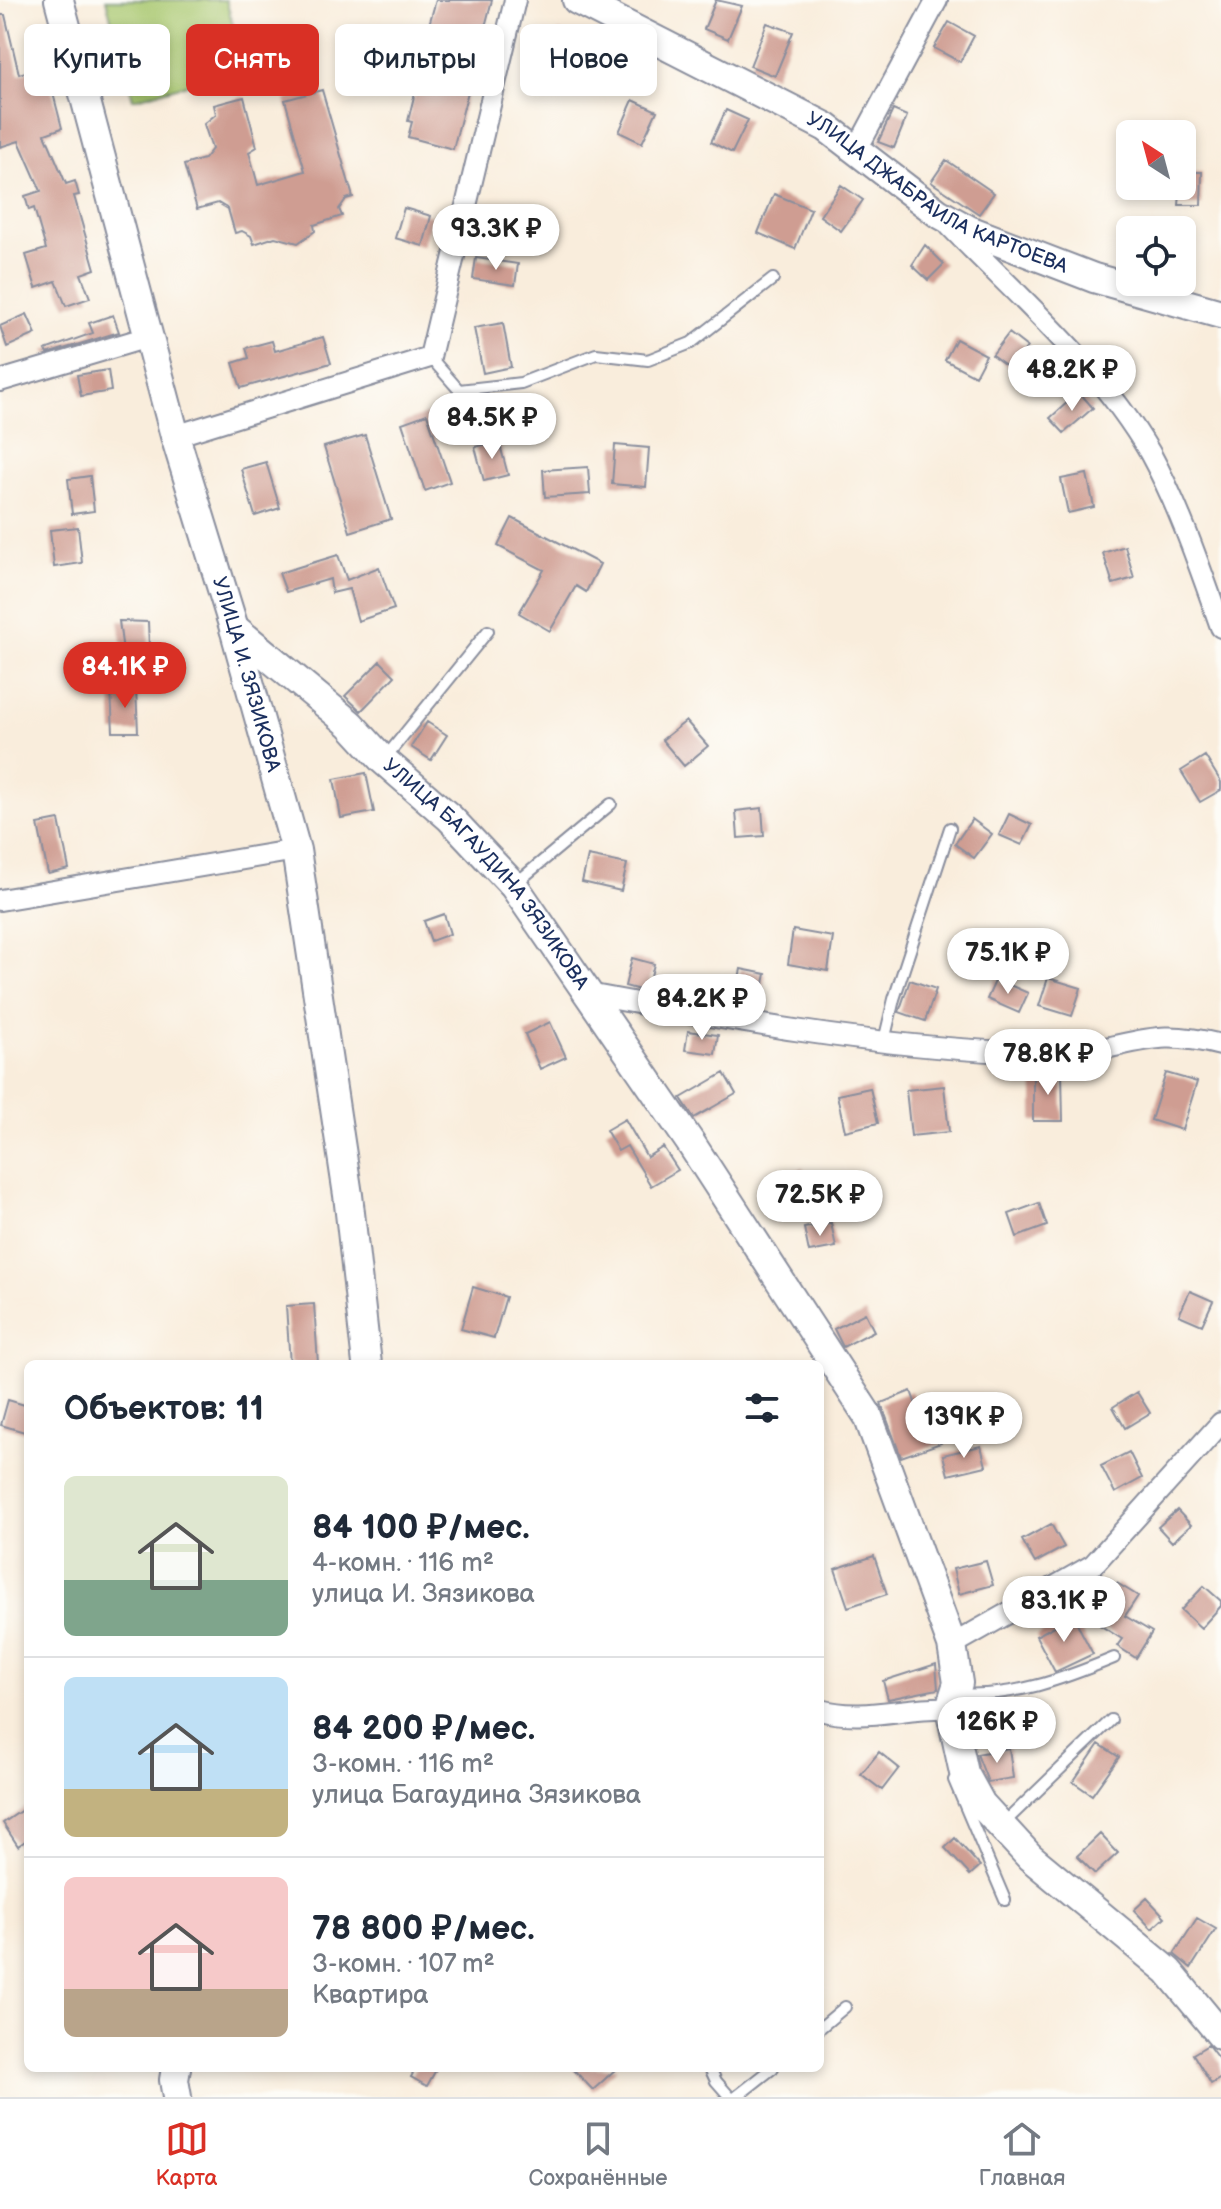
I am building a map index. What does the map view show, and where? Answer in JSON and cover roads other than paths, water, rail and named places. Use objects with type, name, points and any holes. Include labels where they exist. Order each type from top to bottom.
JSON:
[{"type":"street","name":"УЛИЦА И. ЗЯЗИКОВА","points":[[59,0],[175,436],[234,628],[296,850],[348,1195],[367,1360]]},
{"type":"street","points":[[175,436],[430,357],[515,0]]},
{"type":"street","name":"УЛИЦА ДЖАБРАИЛА КАРТОЕВА","points":[[577,0],[826,127],[938,213],[969,230],[1094,278],[1221,314]]},
{"type":"street","points":[[856,151],[937,0]]},
{"type":"street","points":[[938,213],[1076,352],[1149,452],[1190,540],[1221,627]]},
{"type":"street","points":[[0,381],[148,337]]},
{"type":"street","name":"УЛИЦА БАГАУДИНА ЗЯЗИКОВА","points":[[234,628],[350,724],[383,760],[450,818],[514,886],[690,1142],[868,1416],[952,1645],[958,1683],[953,1710],[964,1773],[981,1804],[1030,1857],[1168,1971],[1219,2026]]},
{"type":"street","points":[[0,900],[296,850]]},
{"type":"street","points":[[588,994],[810,1035],[1012,1053],[1093,1051],[1147,1037],[1182,1035],[1221,1045]]},
{"type":"street","points":[[952,1645],[1093,1565],[1221,1423]]},
{"type":"street","points":[[824,1710],[879,1716],[920,1707],[953,1710]]},
{"type":"street","points":[[175,2072],[177,2097]]},
{"type":"lane","points":[[430,357],[459,390],[521,383],[596,354],[648,360],[691,343],[773,279]]},
{"type":"lane","points":[[383,760],[488,631]]},
{"type":"lane","points":[[514,886],[611,804]]},
{"type":"lane","points":[[884,1041],[894,999],[950,828]]},
{"type":"lane","points":[[1005,1900],[951,1774],[948,1754],[953,1710],[991,1696],[1059,1680],[1114,1658]]},
{"type":"lane","points":[[1000,1827],[1111,1720]]},
{"type":"lane","points":[[824,2025],[845,2007]]},
{"type":"lane","points":[[712,2072],[716,2081],[733,2097],[767,2072]]}]
